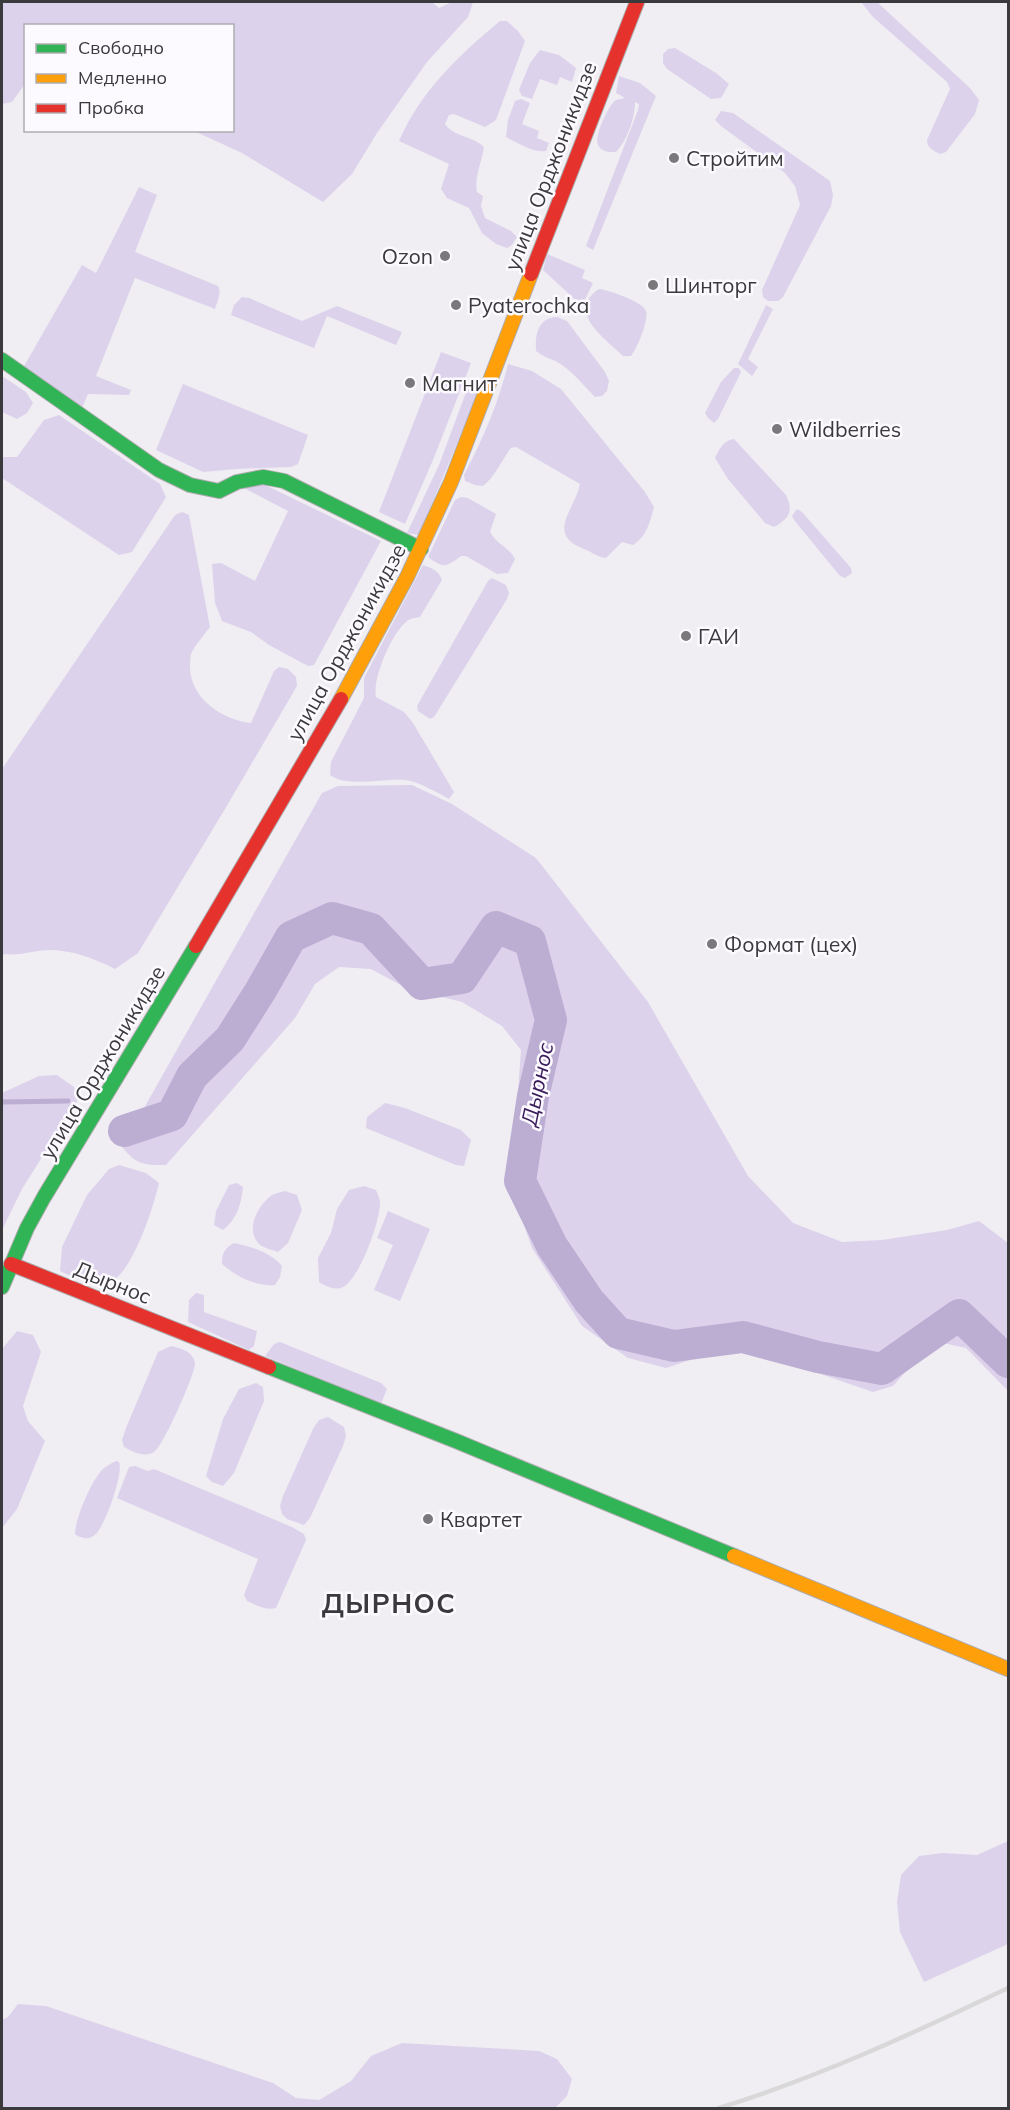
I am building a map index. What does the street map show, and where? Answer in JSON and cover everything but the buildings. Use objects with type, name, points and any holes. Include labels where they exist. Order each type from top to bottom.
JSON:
[{"type":"street","name":"улица Орджоникидзе","points":[[2,1287],[27,1228],[44,1197],[151,1022],[329,721],[421,549],[451,482],[637,2]]},
{"type":"street","points":[[2,360],[159,470],[190,485],[219,491],[237,482],[263,477],[284,481],[421,549]]},
{"type":"street","name":"Дырнос","points":[[11,1264],[533,1472],[1008,1668]]},
{"type":"shaded area","points":[[2,2],[432,2],[439,8],[452,2],[473,2],[468,17],[427,62],[377,133],[352,174],[323,202],[242,153],[196,132],[234,132],[234,24],[24,24],[24,85],[12,102],[2,104]]},
{"type":"shaded area","points":[[861,2],[877,2],[970,88],[979,100],[975,114],[946,152],[940,154],[933,150],[927,140],[950,89],[947,82],[873,17]]},
{"type":"shaded area","points":[[500,21],[507,21],[525,41],[496,120],[485,127],[454,114],[449,115],[445,124],[453,132],[480,143],[484,147],[477,175],[477,192],[483,196],[481,206],[485,218],[511,231],[517,237],[507,248],[496,244],[482,233],[469,208],[447,198],[441,189],[449,164],[399,141],[429,90],[470,47]]},
{"type":"shaded area","points":[[675,48],[716,73],[729,84],[721,98],[711,99],[667,69],[663,63],[663,54],[668,49]]},
{"type":"shaded area","points":[[540,50],[559,55],[576,68],[572,82],[560,77],[557,85],[540,79],[532,99],[522,96],[519,90],[530,63]]},
{"type":"shaded area","points":[[619,76],[640,83],[656,96],[593,250],[586,246],[638,110],[639,104],[635,102],[630,129],[616,152],[601,149],[597,141],[606,114],[616,100],[625,98],[616,93]]},
{"type":"shaded area","points":[[521,99],[530,103],[522,124],[539,131],[537,138],[549,143],[546,151],[531,149],[506,137],[508,120],[515,101]]},
{"type":"shaded area","points":[[721,111],[733,113],[830,181],[833,195],[831,206],[783,297],[778,301],[768,301],[763,297],[762,290],[800,205],[795,186],[785,173],[715,120]]},
{"type":"shaded area","points":[[139,187],[157,195],[135,252],[218,286],[219,298],[215,309],[135,278],[96,376],[131,390],[129,395],[88,394],[82,408],[23,368],[82,265],[96,273]]},
{"type":"shaded area","points":[[547,254],[585,270],[582,278],[593,283],[582,306],[543,270]]},
{"type":"shaded area","points":[[599,289],[632,300],[646,311],[642,334],[631,356],[623,356],[599,333],[587,315],[586,306],[590,297]]},
{"type":"shaded area","points":[[242,297],[302,321],[337,306],[402,332],[396,345],[327,316],[314,348],[231,315],[234,305]]},
{"type":"shaded area","points":[[766,305],[773,309],[748,359],[758,367],[752,376],[738,364]]},
{"type":"shaded area","points":[[557,317],[567,321],[605,372],[609,381],[607,391],[602,396],[595,397],[567,369],[536,351],[539,328],[546,320]]},
{"type":"shaded area","points":[[441,352],[471,363],[405,524],[379,512]]},
{"type":"shaded area","points":[[508,364],[532,371],[561,389],[645,492],[654,507],[645,533],[633,545],[622,542],[606,558],[597,556],[572,543],[566,536],[565,521],[580,484],[516,447],[511,448],[495,473],[483,486],[465,481],[464,475],[489,421]]},
{"type":"shaded area","points":[[734,368],[739,368],[741,372],[714,423],[705,413],[721,382]]},
{"type":"shaded area","points":[[2,376],[26,392],[33,403],[27,413],[17,419],[2,412]]},
{"type":"shaded area","points":[[183,384],[308,435],[298,464],[291,467],[203,472],[156,450]]},
{"type":"shaded area","points":[[468,387],[479,390],[419,535],[407,533],[439,465]]},
{"type":"shaded area","points":[[59,415],[160,484],[166,497],[132,552],[119,555],[2,478],[2,457],[17,457],[44,420]]},
{"type":"shaded area","points":[[734,439],[786,495],[790,506],[789,514],[774,527],[765,523],[728,479],[715,458],[725,443]]},
{"type":"shaded area","points":[[261,483],[381,541],[314,665],[308,666],[269,645],[251,632],[222,621],[215,603],[212,564],[221,563],[255,581],[288,511],[242,487]]},
{"type":"shaded area","points":[[461,497],[468,498],[496,514],[490,532],[515,559],[508,573],[497,574],[466,556],[461,556],[445,565],[428,557],[455,500]]},
{"type":"shaded area","points":[[797,509],[851,568],[852,573],[845,578],[840,576],[794,520],[792,516]]},
{"type":"shaded area","points":[[182,512],[189,515],[210,627],[191,654],[190,668],[196,689],[210,706],[230,718],[251,723],[274,671],[279,667],[288,669],[296,677],[297,686],[138,953],[115,969],[91,958],[66,951],[48,950],[2,954],[2,769],[175,515]]},
{"type":"shaded area","points":[[423,565],[435,570],[442,580],[420,617],[408,621],[389,646],[377,679],[376,697],[404,712],[413,723],[454,792],[449,799],[411,781],[356,782],[337,779],[330,775],[331,762],[364,698],[364,678]]},
{"type":"shaded area","points":[[492,578],[506,585],[509,593],[507,599],[434,717],[430,719],[418,711],[417,706],[488,581]]},
{"type":"shaded area","points":[[412,785],[452,804],[536,858],[648,1002],[748,1176],[793,1223],[842,1242],[882,1240],[947,1230],[979,1221],[1008,1243],[1008,1391],[966,1348],[943,1343],[917,1359],[893,1386],[873,1392],[757,1352],[705,1355],[666,1368],[628,1358],[582,1326],[532,1248],[511,1188],[521,1050],[502,1026],[462,1002],[406,988],[371,969],[339,967],[315,984],[295,1018],[166,1165],[141,1163],[127,1153],[122,1147],[322,793],[338,786]]},
{"type":"shaded area","points":[[57,1075],[74,1087],[79,1098],[22,1189],[2,1230],[2,1093],[39,1076]]},
{"type":"shaded area","points":[[385,1103],[405,1108],[461,1130],[471,1140],[464,1166],[456,1165],[366,1128],[367,1117]]},
{"type":"shaded area","points":[[119,1165],[146,1173],[159,1183],[134,1253],[118,1276],[104,1284],[84,1281],[60,1271],[62,1247],[87,1195],[109,1169]]},
{"type":"shaded area","points":[[237,1183],[243,1187],[239,1206],[232,1221],[223,1230],[214,1225],[216,1211],[229,1185]]},
{"type":"shaded area","points":[[364,1186],[376,1190],[380,1201],[372,1236],[355,1275],[341,1288],[330,1287],[319,1282],[318,1258],[331,1233],[337,1209],[349,1190]]},
{"type":"shaded area","points":[[285,1191],[297,1195],[302,1210],[288,1243],[278,1252],[260,1245],[255,1239],[253,1225],[258,1211],[267,1199]]},
{"type":"shaded area","points":[[388,1211],[430,1229],[400,1301],[374,1290],[393,1245],[377,1238]]},
{"type":"shaded area","points":[[234,1243],[254,1248],[282,1266],[280,1277],[275,1285],[247,1280],[222,1264],[225,1251]]},
{"type":"shaded area","points":[[196,1293],[204,1295],[204,1312],[257,1331],[254,1346],[249,1350],[188,1322],[189,1300]]},
{"type":"shaded area","points":[[17,1331],[33,1335],[41,1352],[23,1406],[28,1421],[45,1441],[17,1509],[2,1528],[2,1349]]},
{"type":"shaded area","points":[[280,1342],[381,1383],[387,1389],[381,1404],[265,1356],[274,1344]]},
{"type":"shaded area","points":[[171,1346],[183,1349],[192,1356],[195,1364],[194,1370],[164,1438],[154,1452],[139,1454],[124,1447],[122,1440],[158,1352]]},
{"type":"shaded area","points":[[256,1383],[263,1387],[264,1401],[234,1473],[223,1486],[212,1482],[206,1476],[223,1419],[239,1389]]},
{"type":"shaded area","points":[[328,1417],[344,1427],[346,1436],[310,1518],[304,1525],[287,1519],[282,1514],[280,1506],[313,1429],[319,1420]]},
{"type":"shaded area","points":[[116,1461],[119,1462],[119,1477],[113,1499],[100,1529],[91,1537],[77,1536],[75,1534],[78,1519],[89,1490],[103,1469]]},
{"type":"shaded area","points":[[135,1466],[148,1471],[154,1469],[304,1534],[306,1540],[276,1608],[258,1606],[247,1601],[244,1595],[258,1559],[117,1498],[129,1467]]},
{"type":"shaded area","points":[[1008,1841],[1008,1944],[924,1982],[900,1932],[897,1902],[901,1875],[919,1856],[943,1853],[977,1855]]},
{"type":"shaded area","points":[[18,2004],[46,2006],[273,2083],[296,2098],[319,2100],[351,2081],[371,2056],[402,2043],[539,2051],[557,2059],[572,2079],[567,2096],[555,2108],[2,2108],[2,2020],[8,2017]]},
{"type":"waterway","name":"Дырнос","points":[[124,1131],[172,1115],[192,1076],[230,1039],[291,937],[332,918],[371,929],[422,984],[462,978],[496,927],[530,941],[551,1020],[533,1096],[520,1181],[552,1246],[589,1301],[618,1333],[674,1346],[743,1337],[818,1357],[882,1369],[959,1315],[1008,1362]]},
{"type":"waterway","name":"Дырнос","points":[[2,1102],[68,1101]]},
{"type":"railway","points":[[719,2108],[830,2068],[902,2038],[1008,1988]]},
{"type":"traffic: fast","points":[[2,360],[159,470],[190,485],[219,491],[237,482],[263,477],[284,481],[421,549]]},
{"type":"traffic: fast","points":[[2,1287],[27,1228],[44,1197],[196,946]]},
{"type":"traffic: fast","points":[[269,1367],[456,1441],[734,1556]]},
{"type":"traffic: slow","points":[[341,699],[407,577],[451,482],[531,274]]},
{"type":"traffic: slow","points":[[734,1556],[1008,1669]]},
{"type":"traffic: jam","points":[[531,274],[637,2]]},
{"type":"traffic: jam","points":[[196,946],[341,699]]},
{"type":"traffic: jam","points":[[11,1264],[269,1367]]},
{"type":"place","name":"Стройтим","points":[[674,158]]},
{"type":"place","name":"Ozon","points":[[445,256]]},
{"type":"place","name":"Шинторг","points":[[653,285]]},
{"type":"place","name":"Pyaterochka","points":[[456,305]]},
{"type":"place","name":"Магнит","points":[[410,383]]},
{"type":"place","name":"Wildberries","points":[[777,429]]},
{"type":"place","name":"ГАИ","points":[[686,636]]},
{"type":"place","name":"Формат (цех)","points":[[712,944]]},
{"type":"place","name":"Квартет","points":[[428,1519]]},
{"type":"district","name":"ДЫРНОС","points":[[389,1603]]}]
